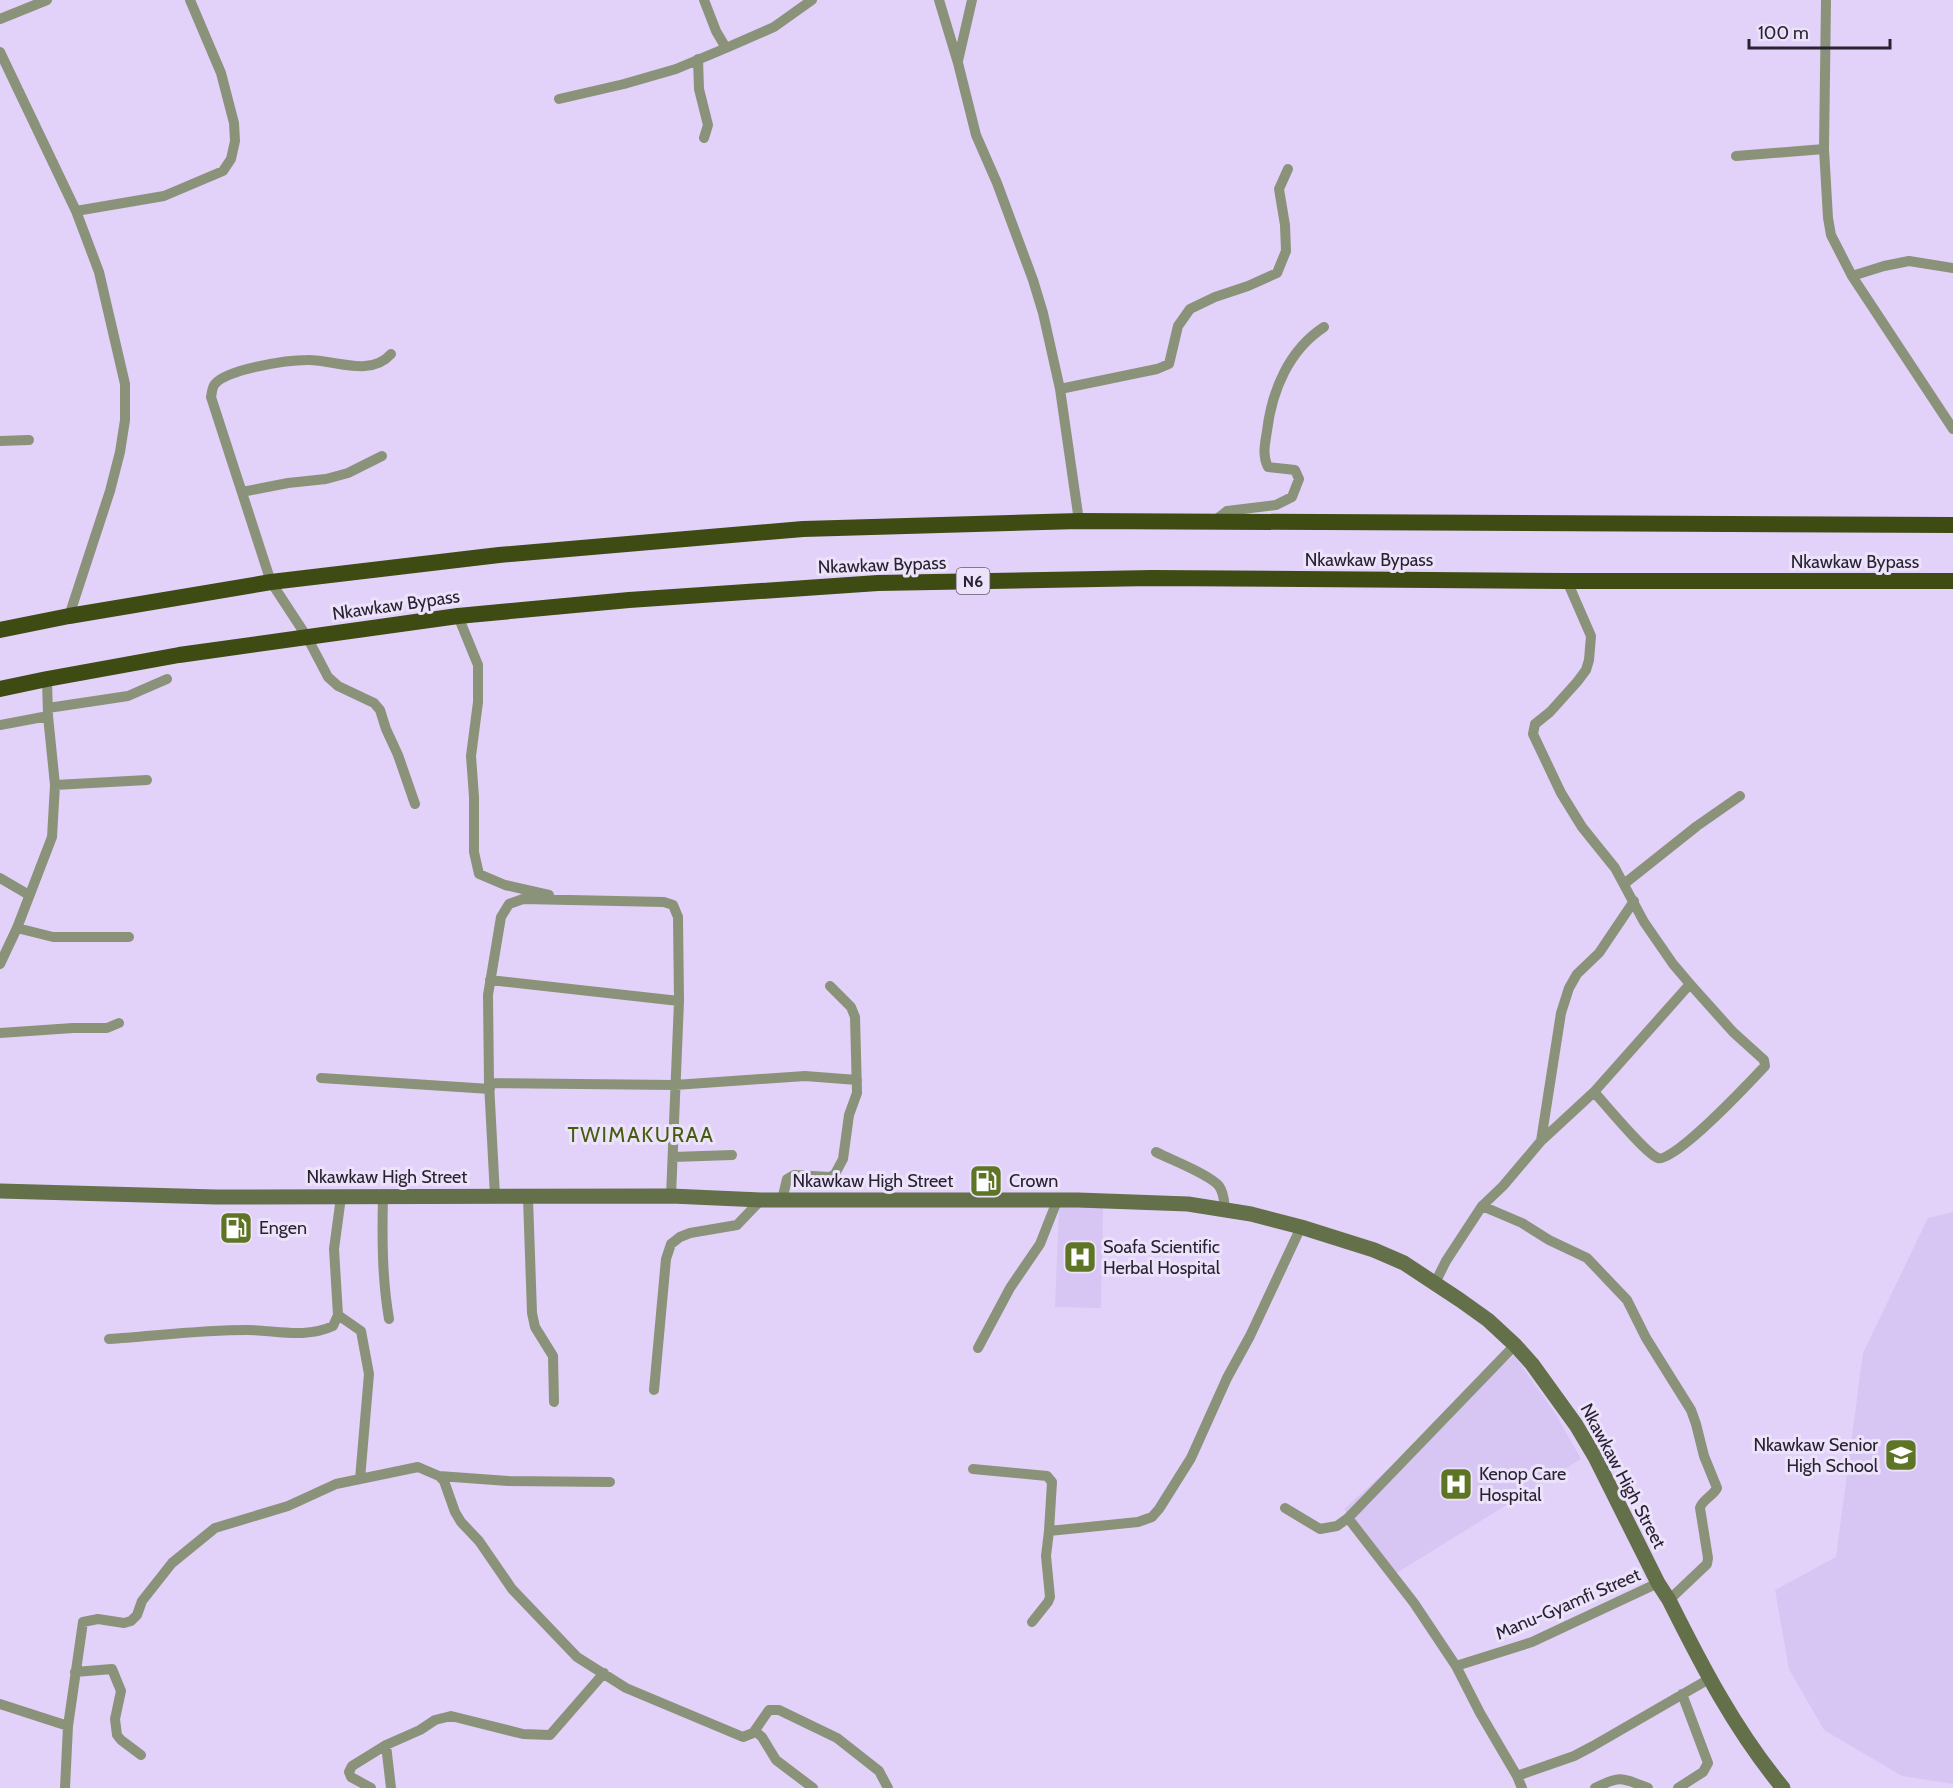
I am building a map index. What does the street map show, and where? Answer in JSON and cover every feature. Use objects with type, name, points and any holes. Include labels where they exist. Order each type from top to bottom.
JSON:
[{"type":"highway","name":"Nkawkaw Bypass","points":[[0,630],[271,582],[499,555],[803,530],[1079,521],[1953,525]]},
{"type":"highway","name":"Nkawkaw Bypass","points":[[0,689],[179,655],[458,616],[629,600],[878,583],[1152,578],[1953,581]]},
{"type":"main road","name":"Nkawkaw High Street","points":[[0,1191],[216,1197],[671,1196],[761,1200],[1188,1204],[1225,1209],[1301,1227],[1374,1250],[1404,1263],[1488,1320],[1532,1364],[1576,1425],[1600,1467],[1658,1583],[1734,1722],[1783,1788]]},
{"type":"street","points":[[0,19],[47,0]]},
{"type":"street","points":[[76,211],[164,196],[223,171],[231,159],[235,141],[232,113],[221,73],[190,0]]},
{"type":"street","points":[[704,0],[716,31],[726,48]]},
{"type":"street","points":[[559,99],[676,69],[774,27],[812,0]]},
{"type":"street","points":[[939,0],[976,135],[986,153],[1033,280],[1060,389],[1079,521]]},
{"type":"street","points":[[958,63],[972,0]]},
{"type":"street","points":[[1826,0],[1824,149],[1831,235],[1852,276],[1953,429]]},
{"type":"street","points":[[0,52],[76,211],[99,272],[125,384],[125,420],[120,452],[110,491],[69,616]]},
{"type":"street","points":[[698,59],[699,89],[708,125],[704,138]]},
{"type":"street","points":[[1736,156],[1824,149]]},
{"type":"street","points":[[1060,389],[1157,369],[1169,364],[1178,326],[1190,309],[1277,273],[1286,251],[1285,225],[1279,189],[1288,169]]},
{"type":"street","points":[[1852,276],[1909,261],[1953,268]]},
{"type":"street","points":[[1213,522],[1227,511],[1276,505],[1292,497],[1299,479],[1295,470],[1268,467],[1263,458],[1269,412],[1284,370],[1312,335],[1324,327]]},
{"type":"street","points":[[391,354],[388,358],[366,366],[309,359],[244,369],[222,378],[214,385],[211,397],[271,582],[307,637],[328,677],[338,686],[374,703],[380,710],[415,804]]},
{"type":"street","points":[[0,441],[29,440]]},
{"type":"street","points":[[242,492],[288,483],[326,479],[348,473],[382,456]]},
{"type":"street","points":[[1567,581],[1590,636],[1589,660],[1586,670],[1577,682],[1536,724],[1533,734],[1561,793],[1582,827],[1615,868],[1660,947],[1733,1032],[1764,1060],[1764,1066],[1701,1131],[1668,1157],[1661,1159],[1642,1145],[1594,1092]]},
{"type":"street","points":[[458,616],[478,666],[478,702],[471,756],[474,852],[479,874],[505,885],[567,899]]},
{"type":"street","points":[[0,964],[17,928],[52,837],[55,785],[47,679]]},
{"type":"street","points":[[0,725],[48,712],[128,696],[166,679]]},
{"type":"street","points":[[55,785],[147,780]]},
{"type":"street","points":[[1624,884],[1697,826],[1740,796]]},
{"type":"street","points":[[0,878],[29,896]]},
{"type":"street","points":[[495,1197],[488,995],[501,916],[509,904],[523,899],[664,902],[673,905],[678,917],[679,1001],[671,1196]]},
{"type":"street","points":[[1541,1141],[1561,1013],[1569,988],[1577,974],[1599,952],[1634,901]]},
{"type":"street","points":[[17,928],[53,937],[129,937]]},
{"type":"street","points":[[490,980],[679,1001]]},
{"type":"street","points":[[1435,1283],[1446,1261],[1482,1206],[1503,1186],[1541,1141],[1594,1092],[1690,984]]},
{"type":"street","points":[[782,1200],[787,1179],[794,1175],[830,1177],[835,1174],[843,1159],[849,1115],[857,1093],[854,1013],[830,986]]},
{"type":"street","points":[[0,1033],[107,1028],[119,1023]]},
{"type":"street","points":[[321,1078],[490,1086],[675,1085],[805,1076],[857,1080]]},
{"type":"street","points":[[1156,1152],[1210,1179],[1219,1186],[1225,1209]]},
{"type":"street","points":[[673,1157],[732,1155]]},
{"type":"street","points":[[383,1196],[382,1235],[385,1296],[389,1319]]},
{"type":"street","points":[[109,1339],[248,1330],[289,1334],[325,1330],[333,1326],[338,1315],[334,1249],[341,1197]]},
{"type":"street","points":[[528,1197],[532,1313],[536,1327],[553,1356],[554,1402]]},
{"type":"street","points":[[654,1390],[666,1259],[671,1245],[680,1237],[690,1233],[737,1225],[761,1200]]},
{"type":"street","points":[[978,1348],[1010,1288],[1040,1244],[1057,1201]]},
{"type":"street","points":[[1482,1206],[1522,1223],[1549,1240],[1581,1254],[1595,1266],[1632,1307],[1646,1338],[1690,1410],[1704,1456],[1717,1488],[1701,1504],[1700,1508],[1707,1564],[1669,1600]]},
{"type":"street","points":[[1049,1531],[1138,1522],[1152,1517],[1159,1509],[1191,1458],[1227,1378],[1250,1336],[1301,1227]]},
{"type":"street","points":[[338,1315],[361,1331],[369,1374],[360,1479]]},
{"type":"street","points":[[1285,1508],[1320,1529],[1337,1526],[1348,1518],[1515,1345]]},
{"type":"street","points":[[65,1788],[68,1726],[83,1622],[98,1619],[124,1623],[131,1621],[137,1615],[142,1601],[172,1563],[215,1528],[288,1506],[328,1486],[418,1467],[439,1476],[508,1481],[610,1482]]},
{"type":"street","points":[[973,1469],[1047,1476],[1052,1482],[1046,1556],[1050,1597],[1032,1622]]},
{"type":"street","points":[[439,1476],[447,1486],[449,1497],[461,1522],[478,1541],[512,1589],[577,1657],[626,1688],[743,1737],[755,1731],[769,1710],[779,1710],[837,1738],[879,1771],[888,1788]]},
{"type":"street","points":[[1348,1518],[1414,1603],[1456,1666],[1480,1713],[1517,1776],[1521,1788]]},
{"type":"street","name":"Manu-Gyamfi Street","points":[[1456,1666],[1532,1642],[1658,1583]]},
{"type":"street","points":[[75,1672],[112,1669],[121,1691],[115,1719],[117,1735],[141,1755]]},
{"type":"street","points":[[371,1788],[354,1780],[349,1772],[352,1766],[386,1745],[420,1730],[435,1720],[451,1716],[523,1734],[550,1735],[604,1673]]},
{"type":"street","points":[[1517,1776],[1574,1756],[1709,1679]]},
{"type":"street","points":[[1678,1788],[1703,1772],[1708,1763],[1682,1694]]},
{"type":"street","points":[[0,1704],[68,1726]]},
{"type":"street","points":[[755,1731],[762,1737],[776,1761],[813,1788]]},
{"type":"street","points":[[386,1745],[391,1788]]},
{"type":"street","points":[[1595,1788],[1622,1778],[1648,1788]]},
{"type":"shaded area","name":"Soafa Scientific Herbal Hospital","points":[[1059,1206],[1103,1208],[1101,1308],[1055,1307]]},
{"type":"shaded area","name":"Nkawkaw Senior High School","points":[[1953,1212],[1953,1784],[1902,1776],[1824,1730],[1789,1669],[1775,1590],[1836,1557],[1863,1353],[1928,1218]]},
{"type":"shaded area","name":"Kenop Care Hospital","points":[[1514,1355],[1555,1413],[1581,1459],[1395,1574],[1344,1509]]},
{"type":"place","name":"Crown","points":[[986,1181]]},
{"type":"place","name":"Engen","points":[[236,1228]]},
{"type":"place","name":"Soafa Scientific Herbal Hospital","points":[[1080,1257]]},
{"type":"place","name":"Nkawkaw Senior High School","points":[[1901,1455]]},
{"type":"place","name":"Kenop Care Hospital","points":[[1456,1484]]},
{"type":"district","name":"TWIMAKURAA","points":[[641,1135]]}]
